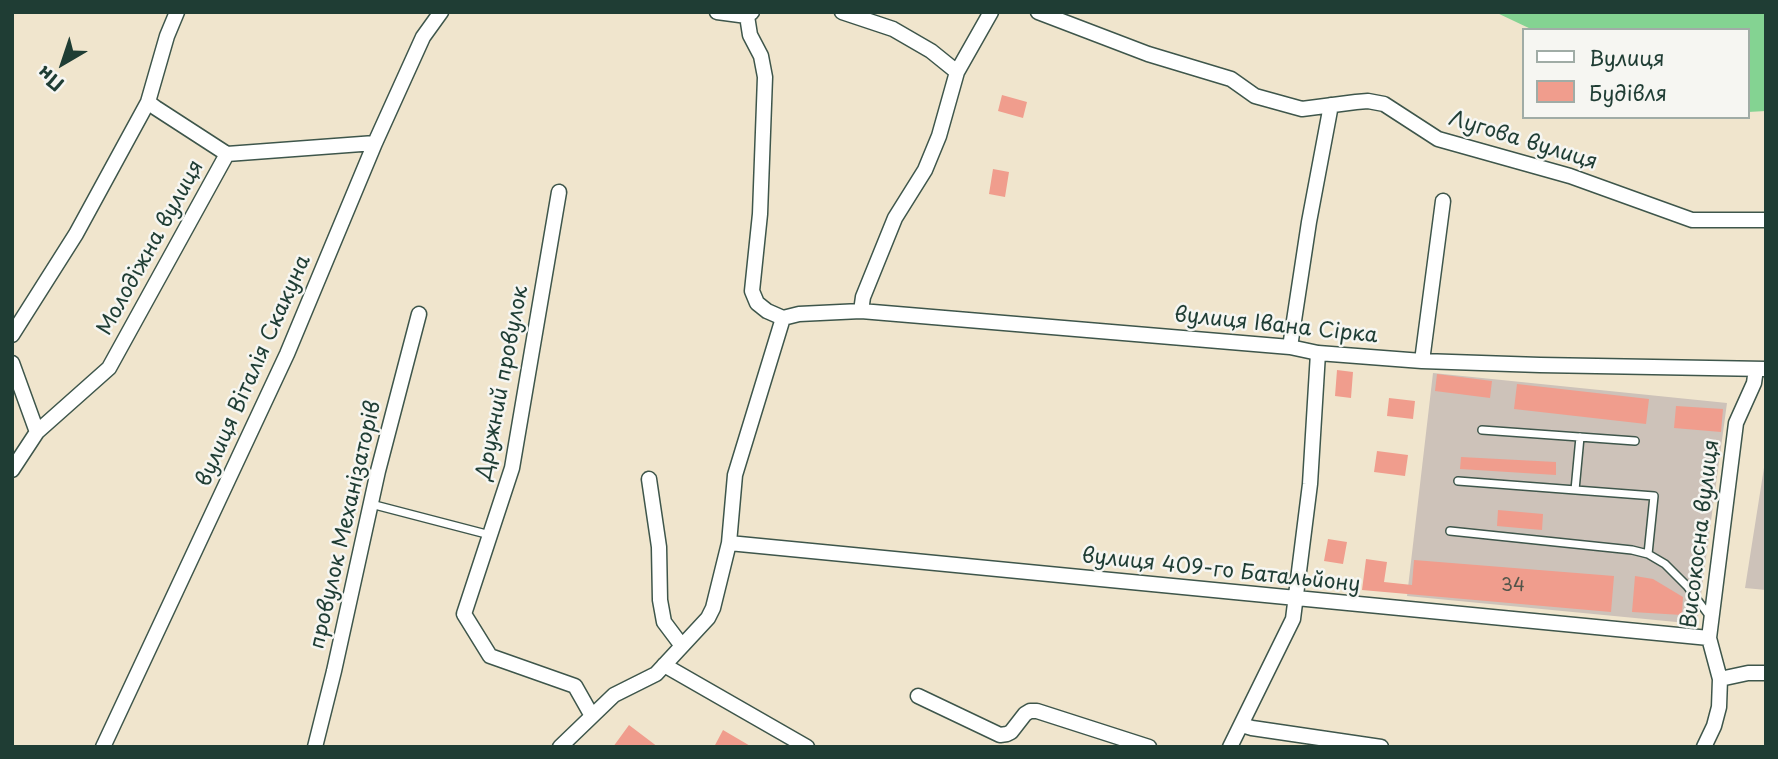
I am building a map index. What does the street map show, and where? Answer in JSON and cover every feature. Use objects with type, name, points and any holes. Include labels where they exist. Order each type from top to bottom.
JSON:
[{"type":"street","points":[[12,335],[76,234],[148,102],[167,36],[177,12]]},
{"type":"street","name":"вулиця Віталія Скакуна","points":[[103,747],[287,355],[375,143],[423,37],[441,12]]},
{"type":"street","points":[[560,747],[614,695],[656,674],[708,618],[713,608],[729,543],[736,475],[783,318],[757,303],[752,291],[760,214],[765,77],[761,56],[750,35],[749,14],[717,12]]},
{"type":"street","points":[[842,12],[893,29],[931,51],[957,72]]},
{"type":"street","points":[[861,311],[863,297],[895,218],[925,170],[939,136],[957,72],[991,12]]},
{"type":"street","name":"Лугова вулиця","points":[[1038,12],[1148,54],[1231,79],[1255,96],[1302,109],[1368,101],[1384,104],[1438,139],[1570,176],[1692,220],[1766,220]]},
{"type":"street","points":[[148,102],[227,154]]},
{"type":"street","points":[[1290,347],[1309,222],[1331,105]]},
{"type":"street","name":"Молодіжна вулиця","points":[[12,470],[37,432],[109,368],[227,154],[375,143]]},
{"type":"street","name":"Дружний провулок","points":[[559,192],[512,468],[464,614],[490,656],[575,686],[592,716]]},
{"type":"street","points":[[1422,361],[1443,201]]},
{"type":"street","name":"вулиця Івана Сірка","points":[[783,318],[799,314],[861,311],[1290,347],[1318,353],[1422,361],[1761,369]]},
{"type":"street","name":"провулок Механізаторів","points":[[315,747],[381,458],[419,314]]},
{"type":"street","points":[[1230,747],[1293,619],[1310,484],[1318,353]]},
{"type":"street","points":[[12,363],[37,432]]},
{"type":"street","name":"Високосна вулиця","points":[[1704,747],[1719,707],[1720,679],[1709,638],[1735,423],[1761,369]]},
{"type":"street","points":[[649,479],[659,547],[660,600],[664,622],[682,646]]},
{"type":"street","name":"вулиця 409-го Батальйону","points":[[729,543],[1709,638]]},
{"type":"street","points":[[664,665],[807,747]]},
{"type":"street","points":[[1720,679],[1748,673],[1766,673]]},
{"type":"street","points":[[918,696],[1000,734],[1011,732],[1025,714],[1037,711],[1149,747]]},
{"type":"street","points":[[1242,725],[1381,747]]},
{"type":"lane","points":[[1482,429],[1636,441]]},
{"type":"lane","points":[[1575,490],[1580,437]]},
{"type":"lane","points":[[1458,481],[1654,496],[1648,554]]},
{"type":"lane","points":[[371,504],[490,535]]},
{"type":"lane","points":[[1450,531],[1632,550],[1648,554],[1673,571],[1711,619]]},
{"type":"shaded area","points":[[1433,373],[1727,403],[1697,624],[1407,596]]},
{"type":"shaded area","points":[[1766,455],[1766,590],[1745,588]]},
{"type":"green space","points":[[1495,12],[1766,12],[1766,111],[1750,112],[1750,28],[1529,28]]},
{"type":"building","points":[[1002,95],[1027,102],[1023,118],[998,111]]},
{"type":"building","points":[[993,169],[1009,172],[1005,197],[989,194]]},
{"type":"building","points":[[1337,370],[1353,372],[1351,398],[1335,396]]},
{"type":"building","points":[[1437,374],[1492,381],[1490,398],[1435,391]]},
{"type":"building","points":[[1517,384],[1649,399],[1646,424],[1514,409]]},
{"type":"building","points":[[1389,398],[1415,401],[1413,419],[1387,416]]},
{"type":"building","points":[[1676,406],[1723,409],[1721,432],[1674,428]]},
{"type":"building","points":[[1377,451],[1408,455],[1405,476],[1374,472]]},
{"type":"building","points":[[1461,457],[1556,462],[1556,475],[1460,469]]},
{"type":"building","points":[[1498,510],[1543,514],[1542,530],[1497,526]]},
{"type":"building","points":[[1328,539],[1347,542],[1343,564],[1324,561]]},
{"type":"building","points":[[1366,559],[1387,562],[1384,582],[1412,585],[1414,560],[1614,576],[1611,612],[1362,590]]},
{"type":"building","points":[[1635,576],[1653,579],[1683,597],[1682,615],[1632,612]]},
{"type":"building","points":[[629,725],[658,747],[613,747]]},
{"type":"building","points":[[723,730],[752,747],[714,747]]}]
